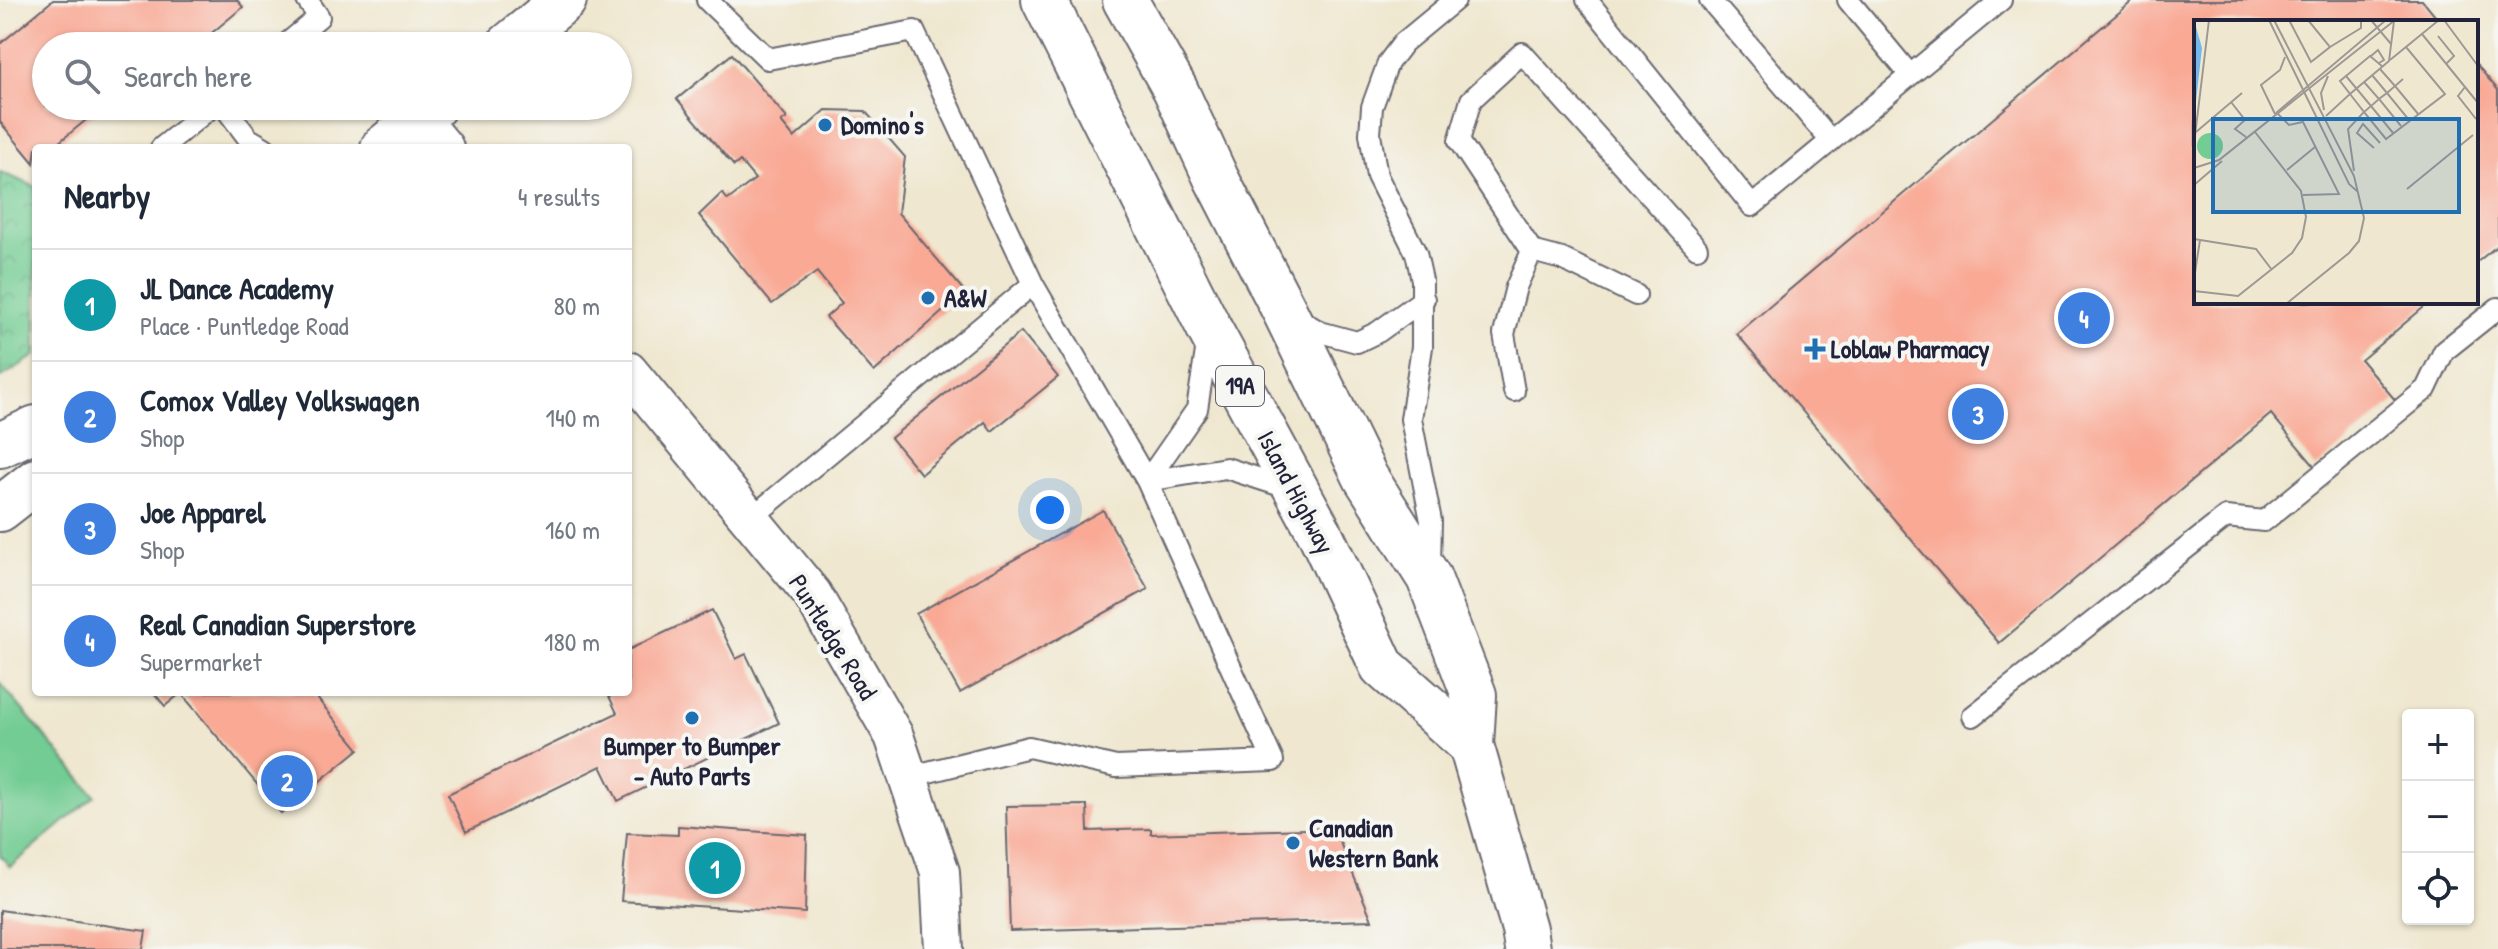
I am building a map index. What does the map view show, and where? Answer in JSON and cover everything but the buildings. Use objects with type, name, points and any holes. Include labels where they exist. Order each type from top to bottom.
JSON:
[{"type":"main road","points":[[525,32],[564,0]]},
{"type":"main road","name":"Island Highway","points":[[1044,0],[1210,330],[1320,533],[1382,666],[1471,745]]},
{"type":"main road","points":[[1125,0],[1175,89],[1216,178],[1366,478],[1429,578],[1474,695],[1471,745],[1524,929],[1527,949]]},
{"type":"main road","points":[[1152,0],[1175,89]]},
{"type":"main road","points":[[391,144],[432,124]]},
{"type":"main road","points":[[0,432],[32,427]]},
{"type":"main road","points":[[0,445],[32,428]]},
{"type":"main road","points":[[0,509],[32,484]]},
{"type":"street","name":"Puntledge Road","points":[[632,376],[812,594],[894,736],[940,872],[944,949]]},
{"type":"lane","points":[[301,32],[319,17],[307,0]]},
{"type":"lane","points":[[707,0],[768,59],[914,31],[1033,284],[1147,481],[1273,761],[1116,767],[1029,747],[908,777]]},
{"type":"lane","points":[[1429,578],[1431,521],[1411,419],[1422,347],[1424,299],[1416,253],[1403,222],[1377,176],[1370,134],[1372,107],[1388,63],[1403,43],[1455,0]]},
{"type":"lane","points":[[1587,0],[1752,206],[1910,75],[1990,3]]},
{"type":"lane","points":[[1710,0],[1831,141]]},
{"type":"lane","points":[[1848,0],[1910,75]]},
{"type":"lane","points":[[1636,295],[1562,259],[1532,251],[1459,141],[1471,100],[1522,53],[1697,248]]},
{"type":"lane","points":[[166,144],[196,120]]},
{"type":"lane","points":[[234,120],[248,138],[258,144]]},
{"type":"lane","points":[[1514,391],[1504,334],[1516,287],[1532,251]]},
{"type":"lane","points":[[750,519],[1033,284]]},
{"type":"lane","points":[[1284,310],[1320,332],[1357,342],[1378,332],[1424,299]]},
{"type":"lane","points":[[1973,716],[2226,517],[2264,521],[2426,389],[2444,351],[2498,308]]},
{"type":"lane","points":[[1147,481],[1197,409],[1210,330]]},
{"type":"lane","points":[[1147,481],[1226,468],[1295,490]]},
{"type":"green space","points":[[0,172],[32,185],[32,358],[0,378]]},
{"type":"green space","points":[[0,683],[95,796],[10,867],[0,855]]},
{"type":"place","name":"Domino's","points":[[825,125]]},
{"type":"place","name":"A&W","points":[[928,298]]},
{"type":"place","name":"Real Canadian Superstore","points":[[2084,318]]},
{"type":"place","name":"Loblaw Pharmacy","points":[[1815,349]]},
{"type":"place","name":"Joe Apparel","points":[[1978,414]]},
{"type":"place","name":"Bumper to Bumper - Auto Parts","points":[[692,718]]},
{"type":"place","name":"Comox Valley Volkswagen","points":[[287,781]]},
{"type":"place","name":"Canadian Western Bank","points":[[1293,843]]},
{"type":"place","name":"JL Dance Academy","points":[[715,868]]}]
